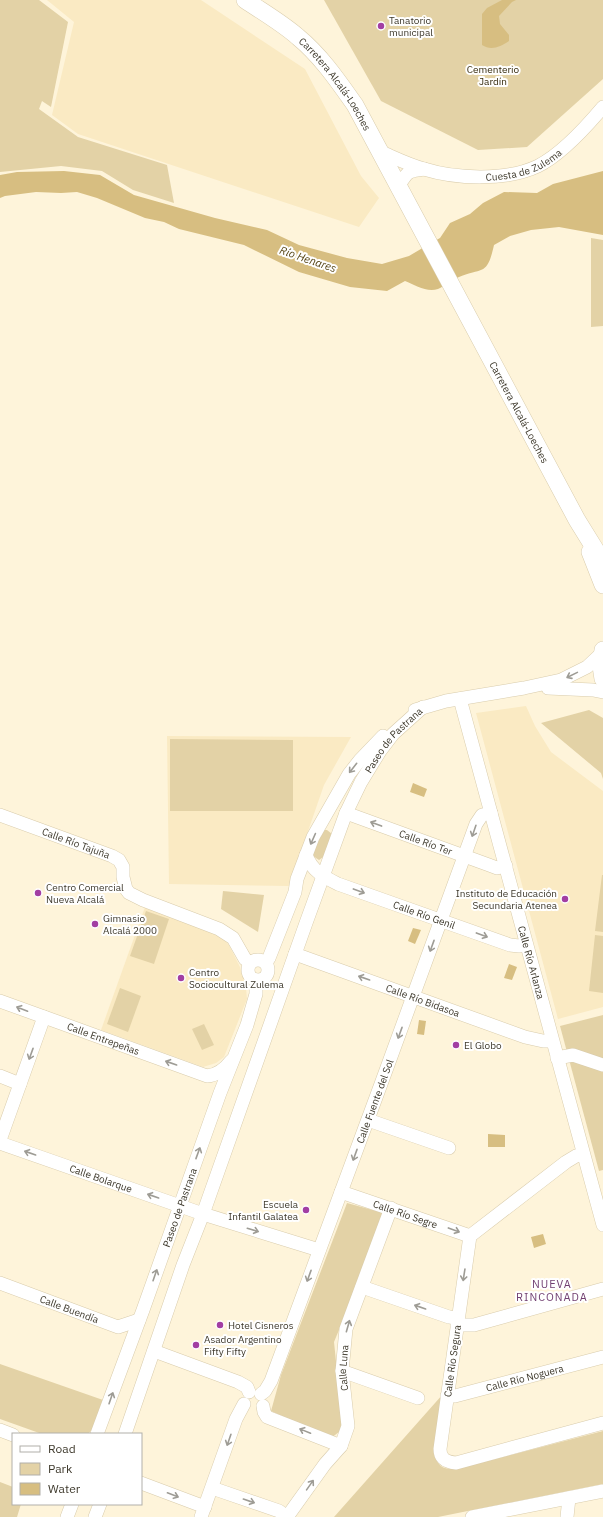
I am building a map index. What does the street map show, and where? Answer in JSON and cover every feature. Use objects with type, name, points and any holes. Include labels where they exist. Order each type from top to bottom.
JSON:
[{"type":"main road","name":"Carretera Alcalá-Loeches","points":[[245,0],[297,36],[335,75],[355,105],[577,520],[603,562]]},
{"type":"main road","name":"Carretera Alcalá-Loeches","points":[[577,520],[603,585]]},
{"type":"main road","points":[[603,651],[601,666],[603,679]]},
{"type":"street","name":"Cuesta de Zulema","points":[[381,152],[424,169],[459,176],[475,177],[507,175],[538,166],[562,149],[603,107]]},
{"type":"street","points":[[400,187],[404,176],[410,171],[424,169]]},
{"type":"street","points":[[423,707],[561,680],[588,667],[603,651]]},
{"type":"street","points":[[524,688],[593,690],[603,692]]},
{"type":"street","name":"Calle Río Arlanza","points":[[460,699],[603,1226]]},
{"type":"street","name":"Paseo de Pastrana","points":[[125,1433],[183,1265],[199,1213],[215,1178],[306,923],[322,871],[346,813],[361,782],[380,750],[393,734],[423,707]]},
{"type":"street","name":"Paseo de Pastrana","points":[[266,963],[295,892],[297,880],[313,837],[339,789],[360,760],[405,714],[423,707]]},
{"type":"street","name":"Calle Río Ter","points":[[346,813],[497,868],[506,866]]},
{"type":"street","name":"Calle Fuente del Sol","points":[[203,1512],[236,1419],[254,1399],[265,1391],[271,1381],[318,1250],[442,920],[476,824],[482,815],[491,814]]},
{"type":"street","name":"Calle Río Tajuña","points":[[0,815],[112,856],[119,860],[123,867],[124,883],[129,894],[219,928],[233,938],[245,959],[250,963]]},
{"type":"street","points":[[321,824],[332,824],[336,827],[339,833]]},
{"type":"street","points":[[306,855],[312,866],[322,871]]},
{"type":"street","name":"Paseo de Pastrana","points":[[295,892],[308,876],[322,871]]},
{"type":"street","name":"Calle Río Genil","points":[[322,871],[338,884],[510,944],[519,946],[526,945]]},
{"type":"street","points":[[285,917],[291,914],[298,914],[306,923]]},
{"type":"street","name":"Calle Río Bidasoa","points":[[295,954],[525,1037],[543,1041],[552,1040]]},
{"type":"street","points":[[258,959],[266,963],[268,971],[264,978],[256,980],[249,975],[247,971],[250,963],[258,959]]},
{"type":"street","name":"Paseo de Pastrana","points":[[97,1433],[218,1098],[247,1025],[256,994],[256,980]]},
{"type":"street","name":"Calle Entrepeñas","points":[[0,1001],[207,1076]]},
{"type":"street","points":[[0,1142],[44,1018]]},
{"type":"street","points":[[557,1058],[573,1054],[603,1065]]},
{"type":"street","points":[[218,1098],[216,1087],[207,1076],[221,1071],[234,1058]]},
{"type":"street","points":[[0,1076],[20,1084]]},
{"type":"street","points":[[368,1120],[449,1148]]},
{"type":"street","name":"Calle Bolarque","points":[[0,1142],[199,1213],[318,1250]]},
{"type":"street","points":[[470,1236],[566,1162],[583,1154]]},
{"type":"street","name":"Calle Río Segre","points":[[341,1192],[470,1236]]},
{"type":"street","name":"Calle Luna","points":[[287,1517],[325,1464],[341,1446],[348,1426],[342,1371],[346,1329],[391,1208]]},
{"type":"street","name":"Calle Río Segura","points":[[470,1236],[440,1448],[440,1454],[443,1459],[448,1462],[464,1461],[603,1423]]},
{"type":"street","name":"Calle Buendía","points":[[0,1283],[118,1327]]},
{"type":"street","points":[[362,1287],[449,1317],[457,1322],[474,1325],[603,1289]]},
{"type":"street","points":[[130,1345],[118,1327],[139,1320]]},
{"type":"street","points":[[154,1351],[238,1382],[246,1387],[267,1417],[341,1446]]},
{"type":"street","name":"Calle Río Noguera","points":[[447,1396],[455,1396],[603,1357]]},
{"type":"street","points":[[342,1371],[418,1398]]},
{"type":"street","points":[[0,1430],[12,1434]]},
{"type":"street","points":[[142,1483],[203,1512]]},
{"type":"street","points":[[212,1488],[279,1511],[287,1517]]},
{"type":"street","points":[[472,1517],[603,1491]]},
{"type":"street","points":[[568,1517],[569,1498]]},
{"type":"street","points":[[67,1517],[72,1505]]},
{"type":"street","points":[[95,1517],[100,1505]]},
{"type":"shaded area","points":[[47,0],[201,0],[305,69],[361,176],[379,198],[359,227],[78,134],[52,115],[74,22]]},
{"type":"shaded area","name":"Instituto de Educación Secundaria Atenea","points":[[526,706],[535,726],[551,752],[603,791],[603,1007],[558,1019],[476,713]]},
{"type":"shaded area","points":[[167,736],[351,737],[324,785],[289,886],[169,884]]},
{"type":"shaded area","name":"Centro Sociocultural Zulema","points":[[145,907],[213,932],[223,938],[229,945],[240,967],[246,988],[247,999],[224,1057],[216,1063],[203,1067],[101,1030]]},
{"type":"green space","points":[[0,0],[39,0],[68,22],[51,107],[42,101],[39,109],[78,137],[167,165],[174,203],[133,190],[102,171],[61,166],[0,172]]},
{"type":"green space","name":"Cementerio Jardín","points":[[324,0],[603,0],[603,79],[527,147],[478,150],[381,101]]},
{"type":"green space","points":[[591,238],[603,240],[603,326],[591,327]]},
{"type":"green space","points":[[589,710],[603,718],[603,779],[601,773],[541,723]]},
{"type":"green space","points":[[170,739],[293,740],[293,811],[170,811]]},
{"type":"green space","points":[[324,830],[327,830],[332,834],[326,855],[319,860],[313,856],[313,847]]},
{"type":"green space","points":[[603,875],[603,932],[595,931]]},
{"type":"green space","points":[[223,891],[264,895],[258,932],[221,909]]},
{"type":"green space","points":[[146,911],[169,919],[154,964],[130,956]]},
{"type":"green space","points":[[595,935],[603,936],[603,993],[589,991]]},
{"type":"green space","points":[[120,988],[141,996],[128,1032],[107,1024]]},
{"type":"green space","points":[[603,1015],[603,1170],[599,1171],[560,1026]]},
{"type":"green space","points":[[204,1024],[214,1045],[202,1050],[192,1029]]},
{"type":"green space","points":[[347,1203],[387,1214],[334,1342],[343,1429],[331,1438],[271,1411],[281,1375]]},
{"type":"green space","points":[[0,1364],[103,1400],[98,1418],[94,1427],[89,1433],[39,1433],[0,1419]]},
{"type":"green space","points":[[443,1394],[435,1456],[439,1464],[445,1468],[461,1468],[603,1431],[603,1484],[438,1517],[334,1517]]},
{"type":"green space","points":[[0,1482],[12,1487],[12,1505],[21,1505],[17,1517],[0,1517]]},
{"type":"water","points":[[502,0],[516,0],[512,2],[499,16],[500,24],[509,35],[509,41],[496,48],[485,47],[482,45],[482,14],[487,8]]},
{"type":"water","name":"Río Henares","points":[[64,171],[100,175],[134,195],[215,218],[267,230],[299,245],[347,258],[382,264],[409,256],[440,238],[450,223],[470,214],[483,203],[504,192],[537,193],[553,184],[603,171],[603,235],[559,227],[531,230],[510,236],[494,245],[489,262],[483,269],[459,277],[441,288],[434,290],[421,288],[405,281],[387,291],[350,287],[299,272],[244,245],[179,229],[164,222],[145,218],[97,198],[77,192],[36,192],[0,198],[0,175],[17,172]]},
{"type":"water","points":[[413,783],[427,789],[424,797],[410,792]]},
{"type":"water","points":[[413,928],[421,930],[415,944],[408,941]]},
{"type":"water","points":[[509,964],[517,967],[512,980],[504,978]]},
{"type":"water","points":[[419,1020],[426,1021],[424,1035],[417,1034]]},
{"type":"water","points":[[488,1134],[505,1135],[505,1147],[488,1147]]},
{"type":"water","points":[[543,1234],[546,1244],[534,1248],[531,1237]]},
{"type":"place","name":"Tanatorio municipal","points":[[381,26]]},
{"type":"place","name":"Centro Comercial Nueva Alcalá","points":[[38,893]]},
{"type":"place","name":"Instituto de Educación Secundaria Atenea","points":[[565,899]]},
{"type":"place","name":"Gimnasio Alcalá 2000","points":[[95,924]]},
{"type":"place","name":"Centro Sociocultural Zulema","points":[[181,978]]},
{"type":"place","name":"El Globo","points":[[456,1045]]},
{"type":"place","name":"Escuela Infantil Galatea","points":[[306,1210]]},
{"type":"place","name":"Hotel Cisneros","points":[[220,1325]]},
{"type":"place","name":"Asador Argentino Fifty Fifty","points":[[196,1345]]},
{"type":"district","name":"NUEVA RINCONADA","points":[[552,1290]]}]
